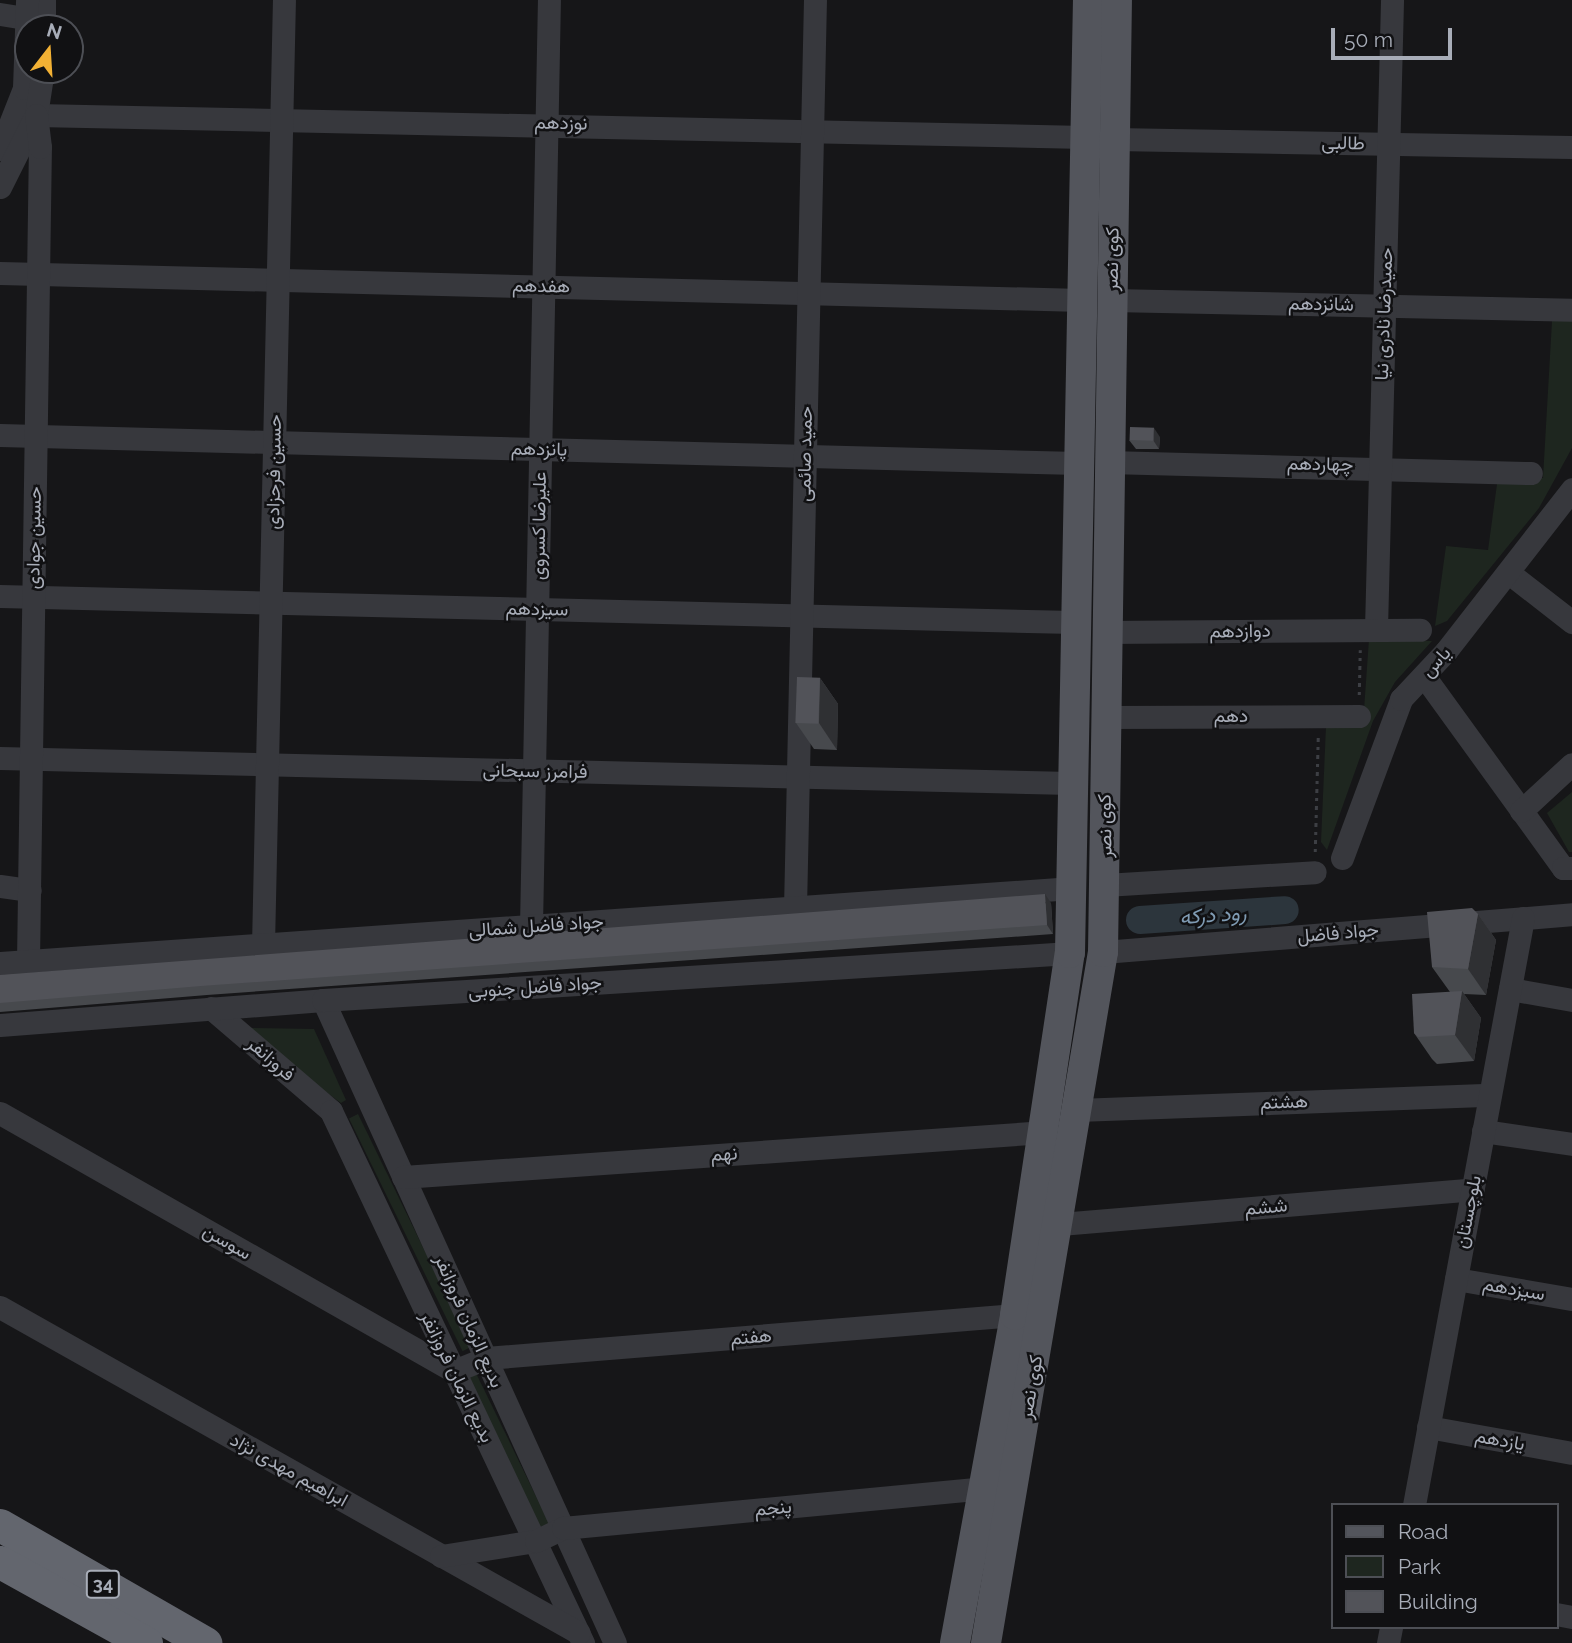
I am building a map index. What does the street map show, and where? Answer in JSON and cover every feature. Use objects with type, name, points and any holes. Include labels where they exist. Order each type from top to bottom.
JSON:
[{"type":"highway","name":"34","points":[[0,1525],[205,1643]]},
{"type":"highway","name":"34","points":[[0,1562],[146,1643]]},
{"type":"main road","name":"کوی نصر","points":[[986,1643],[1060,1224],[1103,952],[1111,300],[1088,0]]},
{"type":"main road","name":"کوی نصر","points":[[955,1643],[1015,1315],[1045,1132],[1070,953],[1071,783],[1082,300],[1117,0]]},
{"type":"street","name":"حسین فرحزادی","points":[[263,945],[285,0]]},
{"type":"street","name":"علیرضا کسروی","points":[[531,926],[549,0]]},
{"type":"street","name":"حمید صائمی","points":[[795,908],[815,0]]},
{"type":"street","name":"حمیدرضا نادری نیا","points":[[1368,629],[1380,465],[1392,0]]},
{"type":"street","points":[[3,138],[25,84]]},
{"type":"street","points":[[0,187],[36,115],[41,84]]},
{"type":"street","name":"نوزدهم","points":[[36,115],[282,117],[1100,138]]},
{"type":"street","points":[[3,138],[36,115]]},
{"type":"street","name":"حسین جوادی","points":[[29,961],[38,274],[36,115]]},
{"type":"street","name":"طالبی","points":[[1100,138],[1572,147]]},
{"type":"street","name":"هفدهم","points":[[0,273],[1082,300]]},
{"type":"street","name":"شانزدهم","points":[[1111,300],[1572,310]]},
{"type":"street","name":"پانزدهم","points":[[0,435],[1078,463]]},
{"type":"street","name":"چهاردهم","points":[[1108,462],[1380,465],[1531,473]]},
{"type":"street","name":"یاس","points":[[1342,858],[1401,699],[1424,676],[1509,572],[1572,489]]},
{"type":"street","points":[[1509,572],[1572,622]]},
{"type":"street","name":"سیزدهم","points":[[0,596],[1074,622]]},
{"type":"street","name":"دوازدهم","points":[[1105,632],[1420,630]]},
{"type":"street","points":[[1424,676],[1521,811],[1567,868]]},
{"type":"street","name":"دهم","points":[[1104,717],[1359,716]]},
{"type":"street","name":"فرامرز سبحانی","points":[[0,758],[1071,783]]},
{"type":"street","points":[[1521,811],[1572,764]]},
{"type":"street","points":[[1105,885],[1315,872]]},
{"type":"street","points":[[0,886],[30,890]]},
{"type":"street","name":"جواد فاضل شمالی","points":[[0,963],[222,957],[263,945],[1072,888]]},
{"type":"street","name":"جواد فاضل","points":[[1103,952],[1572,914]]},
{"type":"street","name":"بلوچستان","points":[[1414,1503],[1523,918]]},
{"type":"street","name":"جواد فاضل جنوبی","points":[[0,1026],[218,1001],[323,1000],[1070,953]]},
{"type":"street","points":[[1510,989],[1572,1000]]},
{"type":"street","name":"بدیع‌ الزمان فروزانفر","points":[[323,1000],[615,1643]]},
{"type":"street","name":"فروزانفر","points":[[218,1001],[331,1111]]},
{"type":"street","name":"هشتم","points":[[1077,1110],[1490,1095]]},
{"type":"street","points":[[331,1111],[368,1098]]},
{"type":"street","name":"بدیع الزمان فروزانفر","points":[[331,1111],[581,1638]]},
{"type":"street","name":"سوسن","points":[[0,1113],[454,1371]]},
{"type":"street","points":[[1483,1131],[1572,1144]]},
{"type":"street","name":"نهم","points":[[403,1177],[1045,1132]]},
{"type":"street","name":"ششم","points":[[1060,1224],[1472,1189]]},
{"type":"street","name":"سیزدهم","points":[[1456,1279],[1572,1299]]},
{"type":"street","name":"ابراهیم مهدی نژاد","points":[[0,1307],[581,1638]]},
{"type":"street","name":"هفتم","points":[[454,1371],[486,1358],[1015,1315]]},
{"type":"street","name":"یازدهم","points":[[1428,1427],[1572,1453]]},
{"type":"street","name":"پنجم","points":[[563,1528],[983,1488]]},
{"type":"street","points":[[441,1556],[536,1541],[563,1528]]},
{"type":"path","points":[[1359,716],[1368,629]]},
{"type":"path","points":[[1315,872],[1318,716]]},
{"type":"green space","points":[[1552,321],[1572,321],[1572,448],[1539,508],[1447,621],[1435,626],[1446,546],[1488,550],[1498,477],[1543,478]]},
{"type":"green space","points":[[1369,639],[1432,641],[1395,682],[1373,721],[1327,850],[1321,842],[1326,726],[1363,724]]},
{"type":"green space","points":[[1572,792],[1572,852],[1569,852],[1547,813]]},
{"type":"green space","points":[[252,1028],[314,1029],[346,1100],[341,1103],[248,1035]]},
{"type":"green space","points":[[358,1114],[472,1347],[463,1351],[349,1118]]},
{"type":"green space","points":[[473,1367],[550,1525],[541,1530],[464,1371]]},
{"type":"building","points":[[1130,427],[1154,428],[1154,441],[1130,440]]},
{"type":"building","points":[[797,677],[820,678],[818,724],[795,723]]},
{"type":"building","points":[[1045,894],[1047,925],[0,1003],[0,975]]},
{"type":"building","points":[[1472,908],[1478,914],[1468,969],[1432,967],[1427,912]]},
{"type":"building","points":[[1462,991],[1455,1035],[1418,1037],[1414,1033],[1412,994]]},
{"type":"waterway","name":"رود درکه","points":[[1140,920],[1285,910]]}]
